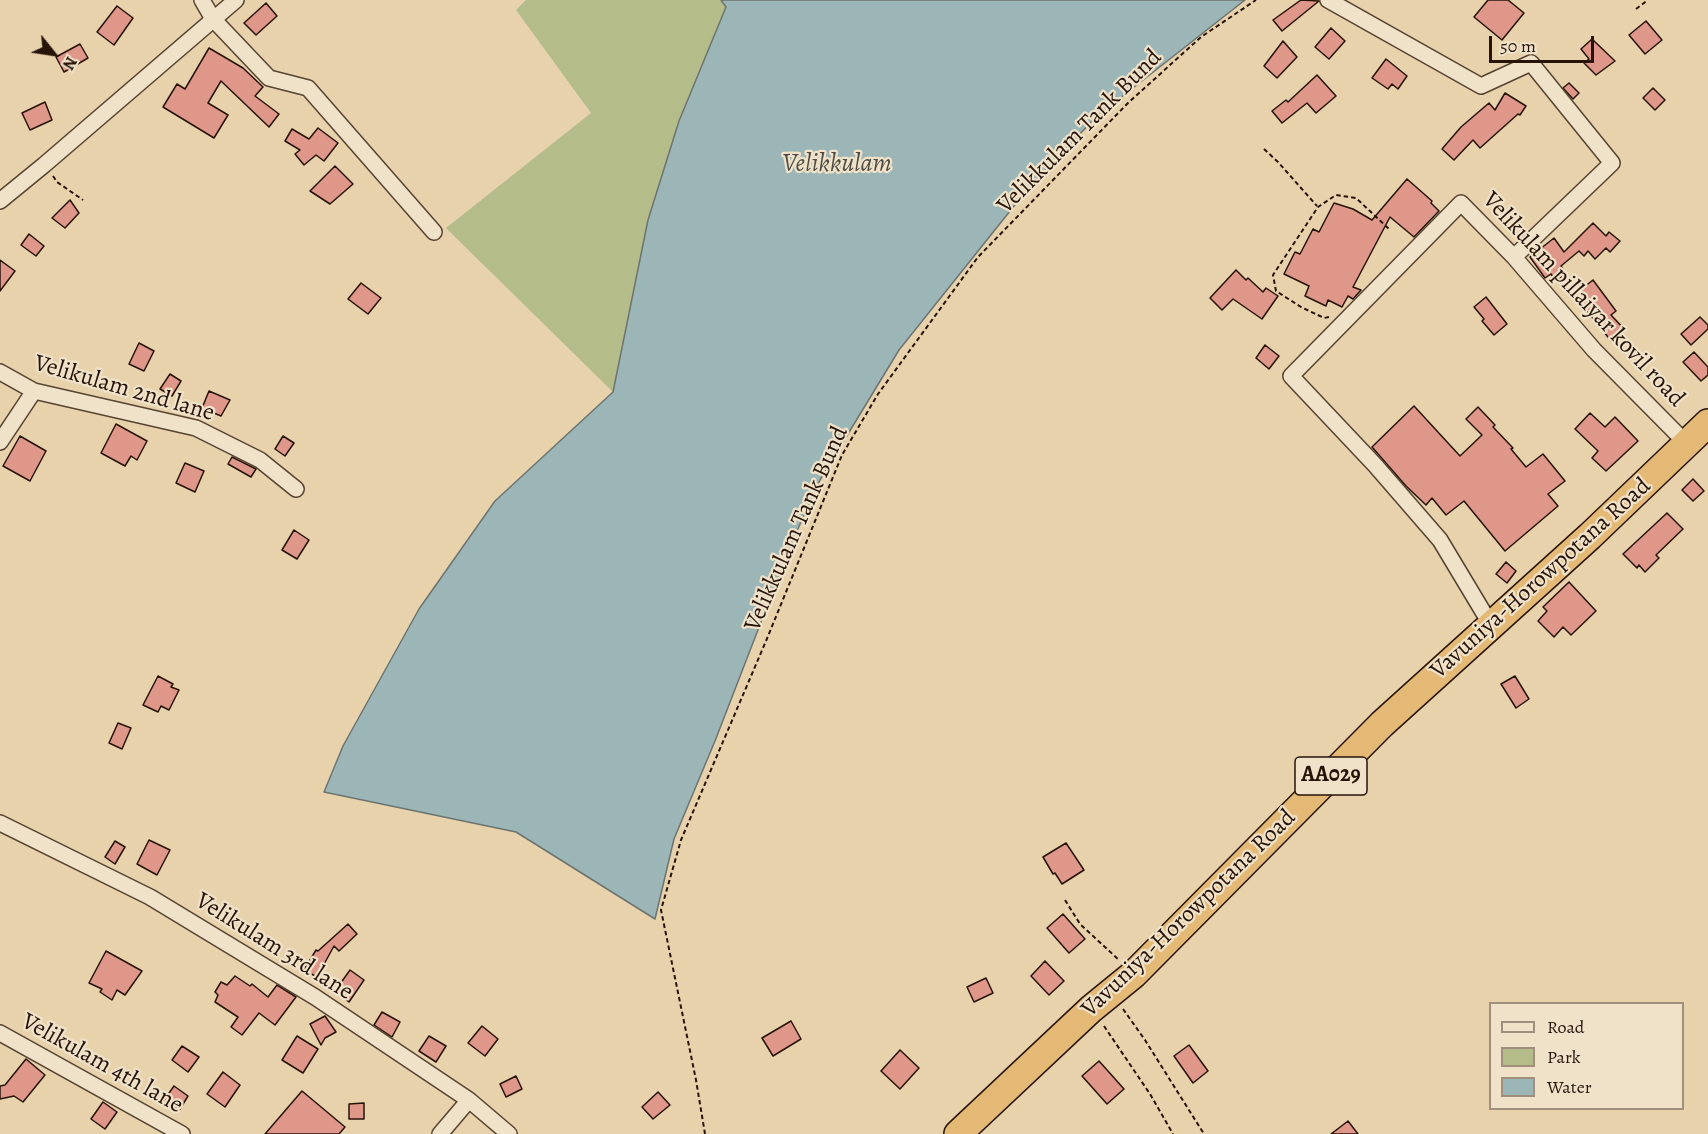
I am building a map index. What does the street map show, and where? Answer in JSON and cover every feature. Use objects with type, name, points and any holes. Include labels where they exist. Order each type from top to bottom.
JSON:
[{"type":"highway","name":"Vavuniya-Horowpotana Road","points":[[958,1134],[1101,1001],[1134,974],[1382,724],[1590,536],[1708,423]]},
{"type":"street","points":[[202,0],[213,19],[269,78],[308,88],[434,232]]},
{"type":"street","points":[[0,201],[236,0]]},
{"type":"street","points":[[1328,0],[1481,86],[1531,63],[1612,163],[1514,257]]},
{"type":"street","name":"Velikulam pillaiyar kovil road","points":[[1491,625],[1440,540],[1375,465],[1291,376],[1461,203],[1514,257],[1594,350],[1687,444]]},
{"type":"street","name":"Velikulam 2nd lane","points":[[0,372],[34,390],[196,428],[260,460],[296,489]]},
{"type":"street","points":[[0,442],[34,390]]},
{"type":"street","name":"Velikulam 3rd lane","points":[[0,823],[150,897],[315,997],[468,1100],[509,1134]]},
{"type":"street","name":"Velikulam 4th lane","points":[[0,1033],[182,1134]]},
{"type":"street","points":[[440,1134],[468,1100]]},
{"type":"path","name":"Velikkulam Tank Bund","points":[[705,1134],[661,910],[681,840],[762,651],[842,455],[878,394],[978,257],[1128,103],[1201,38],[1256,0]]},
{"type":"path","points":[[1636,9],[1648,0]]},
{"type":"path","points":[[1264,149],[1318,207]]},
{"type":"path","points":[[1334,317],[1324,318],[1276,291],[1273,275],[1292,244],[1318,207],[1336,195],[1356,198],[1389,229]]},
{"type":"path","points":[[1065,900],[1080,924],[1134,974]]},
{"type":"path","points":[[1101,1001],[1115,1040],[1173,1134]]},
{"type":"path","points":[[1101,1001],[1145,1040],[1204,1134]]},
{"type":"green space","points":[[526,0],[721,0],[726,7],[679,121],[648,220],[613,392],[446,228],[591,113],[516,10]]},
{"type":"water","name":"Velikkulam","points":[[721,0],[1245,0],[1096,117],[1026,191],[899,350],[820,480],[792,542],[715,741],[674,839],[655,919],[516,832],[324,792],[343,746],[419,609],[495,501],[613,392],[648,220],[679,121],[726,7]]},
{"type":"building","points":[[1301,0],[1319,1],[1282,31],[1273,20]]},
{"type":"building","points":[[1488,0],[1508,0],[1524,13],[1502,40],[1474,17]]},
{"type":"building","points":[[266,3],[277,16],[256,35],[244,23]]},
{"type":"building","points":[[117,6],[133,18],[114,45],[97,32]]},
{"type":"building","points":[[1646,21],[1662,40],[1645,54],[1629,35]]},
{"type":"building","points":[[1331,28],[1345,41],[1329,59],[1315,47]]},
{"type":"building","points":[[1592,39],[1615,61],[1596,75],[1584,63],[1589,59],[1581,49]]},
{"type":"building","points":[[1283,41],[1297,57],[1277,78],[1264,66]]},
{"type":"building","points":[[80,44],[88,58],[64,72],[56,57]]},
{"type":"building","points":[[209,48],[243,68],[263,87],[255,96],[279,114],[269,127],[221,81],[208,103],[228,115],[214,138],[163,107],[177,84],[185,89]]},
{"type":"building","points":[[1386,59],[1407,76],[1398,89],[1392,84],[1388,89],[1372,78]]},
{"type":"building","points":[[1317,75],[1336,96],[1316,113],[1307,103],[1282,123],[1272,111],[1286,100],[1288,102]]},
{"type":"building","points":[[1569,83],[1579,93],[1573,99],[1563,88]]},
{"type":"building","points":[[1653,88],[1665,100],[1655,110],[1643,98]]},
{"type":"building","points":[[1505,93],[1526,106],[1520,115],[1518,114],[1480,148],[1473,140],[1454,160],[1442,149],[1461,127],[1489,103],[1495,110]]},
{"type":"building","points":[[45,102],[52,120],[30,130],[22,113]]},
{"type":"building","points":[[318,128],[338,143],[324,161],[316,155],[304,165],[295,154],[300,150],[285,141],[292,129],[309,139]]},
{"type":"building","points":[[335,166],[353,184],[330,204],[310,191]]},
{"type":"building","points":[[1407,179],[1432,201],[1431,203],[1439,211],[1414,237],[1390,217],[1353,287],[1361,290],[1353,299],[1348,296],[1342,307],[1328,300],[1326,306],[1305,296],[1309,286],[1284,274],[1295,252],[1300,254],[1313,229],[1319,232],[1334,203],[1353,209],[1372,220]]},
{"type":"building","points":[[70,200],[79,213],[65,228],[52,218]]},
{"type":"building","points":[[1593,223],[1606,236],[1609,232],[1620,241],[1610,252],[1606,248],[1595,259],[1588,251],[1584,256],[1579,251],[1561,266],[1566,274],[1556,281],[1551,274],[1545,278],[1530,257],[1554,238],[1564,252]]},
{"type":"building","points":[[29,234],[44,246],[36,256],[21,245]]},
{"type":"building","points":[[0,260],[15,271],[0,291]]},
{"type":"building","points":[[1236,270],[1263,292],[1266,288],[1278,296],[1262,319],[1233,299],[1222,310],[1210,298]]},
{"type":"building","points":[[1593,280],[1616,311],[1611,315],[1625,330],[1612,342],[1574,295]]},
{"type":"building","points":[[361,283],[381,298],[368,314],[348,299]]},
{"type":"building","points":[[1486,297],[1507,324],[1494,335],[1474,307]]},
{"type":"building","points":[[1700,317],[1708,325],[1708,329],[1691,345],[1681,334]]},
{"type":"building","points":[[139,343],[154,351],[144,371],[129,364]]},
{"type":"building","points":[[1265,345],[1279,356],[1269,369],[1256,358]]},
{"type":"building","points":[[1694,352],[1708,367],[1708,375],[1701,381],[1683,362]]},
{"type":"building","points":[[170,374],[181,381],[172,396],[160,389]]},
{"type":"building","points":[[209,391],[230,400],[221,416],[202,408]]},
{"type":"building","points":[[1414,406],[1460,456],[1482,435],[1466,419],[1478,407],[1495,425],[1493,427],[1513,448],[1511,449],[1526,467],[1543,454],[1565,481],[1548,494],[1558,506],[1505,551],[1464,501],[1446,515],[1432,498],[1426,505],[1372,447]]},
{"type":"building","points":[[1590,413],[1605,427],[1615,417],[1638,441],[1606,471],[1592,458],[1598,451],[1575,429]]},
{"type":"building","points":[[116,424],[147,441],[137,460],[131,456],[125,466],[101,453]]},
{"type":"building","points":[[20,436],[46,451],[30,481],[3,466]]},
{"type":"building","points":[[283,436],[294,443],[285,456],[275,449]]},
{"type":"building","points":[[232,457],[256,469],[251,477],[228,464]]},
{"type":"building","points":[[185,463],[204,471],[195,492],[176,483]]},
{"type":"building","points":[[1693,479],[1704,491],[1693,501],[1682,490]]},
{"type":"building","points":[[1667,513],[1683,529],[1656,555],[1659,558],[1645,572],[1639,565],[1637,568],[1623,554]]},
{"type":"building","points":[[294,530],[309,540],[297,559],[282,550]]},
{"type":"building","points":[[1506,562],[1516,571],[1507,583],[1496,574]]},
{"type":"building","points":[[1569,582],[1596,611],[1571,635],[1563,627],[1554,637],[1538,621],[1547,611],[1543,607]]},
{"type":"building","points":[[158,676],[173,684],[171,687],[179,690],[169,710],[161,706],[158,712],[143,705]]},
{"type":"building","points":[[1515,676],[1529,699],[1516,708],[1501,684]]},
{"type":"building","points":[[118,723],[131,728],[122,749],[109,743]]},
{"type":"building","points":[[149,840],[170,850],[157,875],[137,864]]},
{"type":"building","points":[[115,841],[125,847],[115,864],[105,857]]},
{"type":"building","points":[[1066,843],[1084,870],[1062,884],[1043,857]]},
{"type":"building","points":[[1063,914],[1085,939],[1069,953],[1047,928]]},
{"type":"building","points":[[348,924],[357,934],[339,951],[334,946],[317,977],[304,970],[316,950],[318,951]]},
{"type":"building","points":[[106,951],[142,971],[125,995],[117,990],[112,1000],[100,992],[102,989],[89,983]]},
{"type":"building","points":[[1045,961],[1064,981],[1049,995],[1031,976]]},
{"type":"building","points":[[350,970],[364,980],[349,1002],[335,991]]},
{"type":"building","points":[[235,976],[250,986],[252,984],[268,997],[277,985],[296,997],[275,1025],[259,1013],[242,1035],[231,1027],[238,1017],[215,1002],[218,995],[215,992],[221,982],[227,985]]},
{"type":"building","points":[[986,978],[993,993],[974,1002],[967,987]]},
{"type":"building","points":[[382,1012],[400,1022],[392,1037],[374,1025]]},
{"type":"building","points":[[325,1016],[336,1032],[325,1038],[321,1045],[310,1024]]},
{"type":"building","points":[[791,1021],[801,1039],[773,1056],[762,1038]]},
{"type":"building","points":[[482,1026],[498,1039],[485,1056],[468,1043]]},
{"type":"building","points":[[297,1036],[318,1049],[303,1073],[282,1060]]},
{"type":"building","points":[[429,1036],[446,1046],[436,1062],[419,1051]]},
{"type":"building","points":[[1189,1045],[1208,1071],[1193,1083],[1174,1056]]},
{"type":"building","points":[[182,1046],[199,1057],[188,1072],[172,1060]]},
{"type":"building","points":[[900,1050],[919,1068],[900,1089],[881,1071]]},
{"type":"building","points":[[26,1059],[45,1075],[23,1102],[14,1096],[0,1099],[0,1086],[5,1085]]},
{"type":"building","points":[[1099,1061],[1124,1089],[1107,1104],[1082,1076]]},
{"type":"building","points":[[223,1072],[240,1085],[225,1107],[207,1094]]},
{"type":"building","points":[[516,1076],[522,1089],[506,1097],[500,1084]]},
{"type":"building","points":[[174,1086],[188,1096],[180,1109],[162,1103]]},
{"type":"building","points":[[302,1091],[345,1127],[339,1134],[265,1134]]},
{"type":"building","points":[[658,1092],[670,1105],[653,1119],[642,1107]]},
{"type":"building","points":[[103,1102],[117,1112],[105,1129],[91,1119]]},
{"type":"building","points":[[364,1103],[364,1119],[349,1119],[349,1104]]},
{"type":"building","points":[[1348,1121],[1358,1134],[1331,1134]]}]
